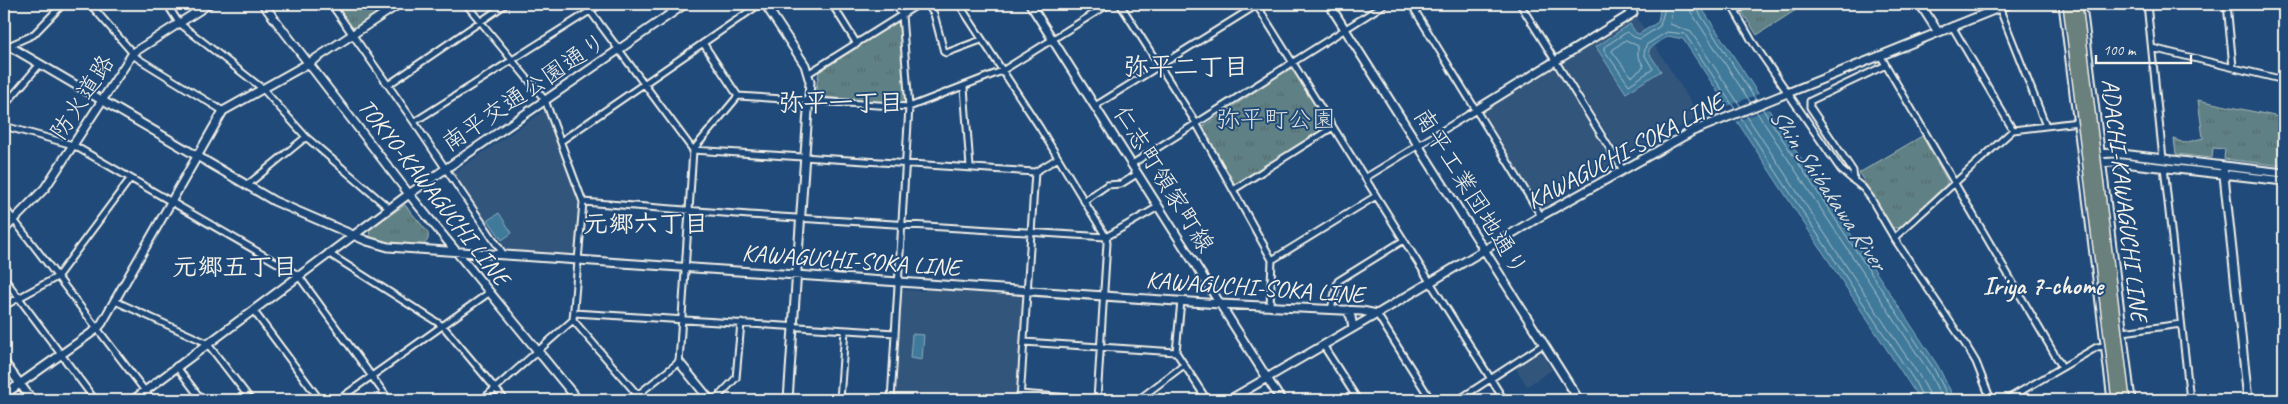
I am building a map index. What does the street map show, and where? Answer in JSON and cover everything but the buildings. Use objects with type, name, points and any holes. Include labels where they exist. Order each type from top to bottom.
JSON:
[{"type":"highway","points":[[2068,4],[2117,400]]},
{"type":"highway","points":[[2077,4],[2125,400]]},
{"type":"street","points":[[6,44],[33,35],[63,4]]},
{"type":"street","points":[[90,4],[138,58],[224,111]]},
{"type":"street","points":[[167,4],[179,23],[263,89],[306,137],[390,208]]},
{"type":"street","name":"防火道路","points":[[4,230],[45,188],[133,53],[209,4]]},
{"type":"street","name":"TOKYO-KAWAGUCHI LINE","points":[[263,4],[409,194],[578,400]]},
{"type":"street","points":[[331,4],[446,168],[504,256]]},
{"type":"street","points":[[4,395],[97,329],[224,111],[309,63],[399,4]]},
{"type":"street","points":[[466,4],[482,21],[545,100],[582,202],[574,320],[642,400]]},
{"type":"street","points":[[388,85],[506,4]]},
{"type":"street","points":[[585,4],[693,150],[1035,172],[1058,158]]},
{"type":"street","points":[[414,122],[601,4]]},
{"type":"street","name":"南平交通公園通り","points":[[132,400],[207,342],[409,194],[685,4]]},
{"type":"street","points":[[561,141],[760,4]]},
{"type":"street","points":[[765,4],[809,73],[809,101],[788,400]]},
{"type":"street","points":[[832,4],[857,44]]},
{"type":"street","points":[[891,400],[909,107],[902,14],[895,4]]},
{"type":"street","points":[[809,73],[919,4]]},
{"type":"street","points":[[927,4],[934,14],[946,54],[981,40]]},
{"type":"street","points":[[959,4],[1058,158],[1106,237],[1107,243],[1097,400],[1020,394]]},
{"type":"street","name":"仁志町領家町線","points":[[1030,4],[1281,400]]},
{"type":"street","points":[[738,96],[909,107],[1002,71],[1110,4]]},
{"type":"street","points":[[1120,4],[1196,123],[1272,260],[1270,306]]},
{"type":"street","points":[[1095,106],[1256,4],[1504,400]]},
{"type":"street","name":"南平工業団地通り","points":[[1330,4],[1579,400]]},
{"type":"street","points":[[1132,164],[1385,4]]},
{"type":"street","points":[[1411,4],[1541,216]]},
{"type":"street","points":[[1520,4],[1623,170]]},
{"type":"street","points":[[1365,178],[1634,13],[1628,4]]},
{"type":"street","points":[[1731,4],[1783,94],[1841,170],[1870,197],[1894,238],[1976,362],[1991,400]]},
{"type":"street","points":[[1735,11],[1747,4]]},
{"type":"street","points":[[1920,4],[1938,32]]},
{"type":"street","name":"KAWAGUCHI-SOKA LINE","points":[[6,44],[274,202],[353,235],[388,247],[1181,302],[1331,308],[1377,314],[1541,216],[1680,138],[1717,120],[2008,4]]},
{"type":"street","name":"ADACHI-KAWAGUCHI LINE","points":[[2063,4],[2112,400]]},
{"type":"street","name":"ADACHI-KAWAGUCHI LINE","points":[[2081,4],[2131,400]]},
{"type":"street","points":[[2147,4],[2163,159]]},
{"type":"street","points":[[2227,4],[2233,67]]},
{"type":"street","points":[[1999,8],[2046,126]]},
{"type":"street","points":[[1952,26],[2013,130]]},
{"type":"street","points":[[703,43],[738,96]]},
{"type":"street","points":[[2152,48],[2284,80]]},
{"type":"street","points":[[1880,55],[2062,367]]},
{"type":"street","points":[[4,106],[40,64]]},
{"type":"street","points":[[1854,181],[1852,171],[1810,107],[1810,101],[1886,65]]},
{"type":"street","points":[[964,87],[970,167]]},
{"type":"street","points":[[710,400],[679,362],[693,150],[738,96]]},
{"type":"street","points":[[1894,238],[2013,130],[2078,122]]},
{"type":"street","points":[[4,126],[73,145],[298,275],[389,400]]},
{"type":"street","points":[[1233,190],[1333,127]]},
{"type":"street","points":[[246,186],[306,137]]},
{"type":"street","points":[[2284,173],[2222,170],[2164,168],[2114,162],[2091,164],[2083,161],[2090,155],[2100,154],[2163,159],[2222,170],[2284,180]]},
{"type":"street","points":[[2164,168],[2190,400]]},
{"type":"street","points":[[2222,170],[2248,400]]},
{"type":"street","points":[[1020,400],[1035,172]]},
{"type":"street","points":[[1084,200],[1107,186],[1121,184],[1137,174]]},
{"type":"street","points":[[4,306],[57,277],[130,178]]},
{"type":"street","points":[[1272,260],[1376,196]]},
{"type":"street","points":[[582,202],[689,211],[1106,237],[1158,207]]},
{"type":"street","points":[[4,207],[13,222],[152,400]]},
{"type":"street","points":[[1331,308],[1338,281],[1404,240]]},
{"type":"street","points":[[328,253],[443,326],[505,400]]},
{"type":"street","points":[[4,278],[95,400]]},
{"type":"street","points":[[338,400],[490,292]]},
{"type":"street","points":[[115,301],[207,342],[251,400]]},
{"type":"street","points":[[1181,302],[1176,352],[1207,400]]},
{"type":"street","points":[[253,310],[320,400]]},
{"type":"street","points":[[1347,310],[1352,317],[1353,328]]},
{"type":"street","points":[[574,313],[895,333]]},
{"type":"street","points":[[1229,400],[1377,314],[1431,400]]},
{"type":"street","points":[[482,400],[574,320]]},
{"type":"street","points":[[715,400],[736,378],[741,324]]},
{"type":"street","points":[[2123,332],[2181,324]]},
{"type":"street","points":[[840,400],[845,330]]},
{"type":"street","points":[[1024,342],[1176,352]]},
{"type":"street","points":[[1458,400],[1544,344]]},
{"type":"street","points":[[1323,345],[1358,400]]},
{"type":"street","points":[[2006,400],[2098,347],[2105,346]]},
{"type":"street","points":[[4,362],[32,400]]},
{"type":"street","points":[[631,400],[679,362]]},
{"type":"street","points":[[1138,400],[1184,365]]},
{"type":"street","points":[[176,366],[202,400]]},
{"type":"shaded area","points":[[1636,16],[1700,116],[1629,156],[1620,154],[1563,65],[1564,61]]},
{"type":"shaded area","points":[[1551,69],[1555,70],[1611,158],[1609,168],[1542,207],[1539,205],[1483,110]]},
{"type":"shaded area","points":[[544,111],[548,112],[579,202],[577,253],[573,256],[508,252],[454,175],[455,172]]},
{"type":"shaded area","points":[[927,288],[1020,295],[1024,299],[1016,400],[894,400],[901,290],[924,291]]},
{"type":"shaded area","points":[[1537,353],[1541,353],[1552,370],[1527,386],[1515,367]]},
{"type":"green space","points":[[334,4],[393,4],[355,28],[350,28]]},
{"type":"green space","points":[[1755,4],[1805,4],[1757,35],[1742,12]]},
{"type":"green space","points":[[896,22],[899,24],[907,100],[903,103],[815,96],[819,72]]},
{"type":"green space","name":"弥平町公園","points":[[1292,67],[1329,125],[1237,184],[1232,183],[1202,127]]},
{"type":"green space","points":[[2198,100],[2284,118],[2284,166],[2224,159],[2225,149],[2213,148],[2212,158],[2176,154],[2174,139],[2184,143],[2203,138]]},
{"type":"green space","points":[[1922,136],[1947,180],[1947,184],[1900,228],[1892,228],[1859,173]]},
{"type":"green space","points":[[405,205],[428,233],[427,241],[422,246],[395,244],[373,239],[370,236],[369,229]]},
{"type":"water","points":[[1661,4],[1699,4],[1938,366],[1955,400],[1920,400],[1683,39],[1668,36],[1649,49],[1649,53],[1661,71],[1626,93],[1596,47],[1630,24],[1636,33],[1639,34],[1658,22]]},
{"type":"water","points":[[499,213],[512,233],[502,240],[488,220]]},
{"type":"water","points":[[912,334],[924,335],[922,360],[910,358]]},
{"type":"pier","points":[[1761,93],[1770,108],[1735,122],[1725,107]]},
{"type":"district","name":"弥平二丁目","points":[[1186,67]]},
{"type":"district","name":"弥平一丁目","points":[[841,103]]},
{"type":"district","name":"元郷六丁目","points":[[646,224]]},
{"type":"district","name":"元郷五丁目","points":[[235,267]]},
{"type":"district","name":"Iriya 7-chome","points":[[2043,286]]},
{"type":"water label","name":"Shin Shibakawa River","points":[[1828,189]]}]
